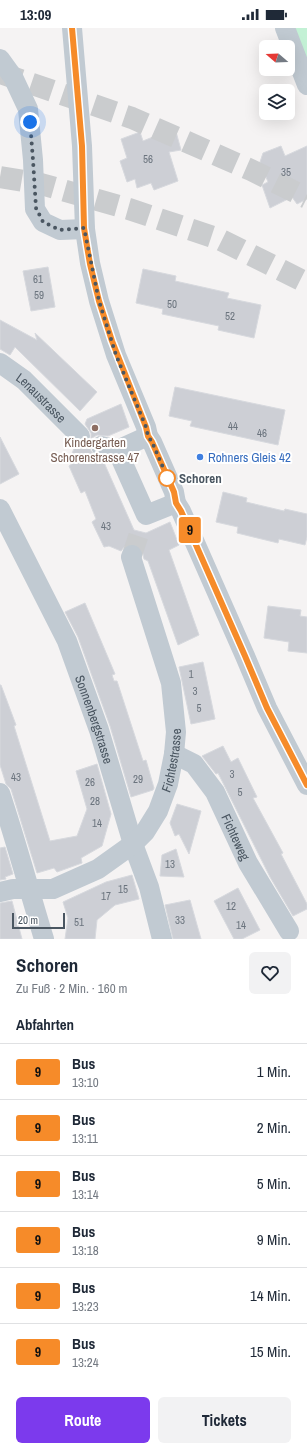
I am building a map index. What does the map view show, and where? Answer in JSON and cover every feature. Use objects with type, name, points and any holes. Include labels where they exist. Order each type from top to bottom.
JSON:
[{"type":"street","points":[[72,28],[82,146],[84,228],[99,301],[116,355],[146,427],[148,436],[174,492],[176,503],[181,511],[267,708],[307,785]]},
{"type":"street","points":[[284,28],[307,85]]},
{"type":"street","points":[[0,59],[13,77],[28,109],[36,208],[43,222],[60,230],[84,228]]},
{"type":"street","name":"Lenaustrasse","points":[[0,363],[24,380],[80,436]]},
{"type":"street","points":[[148,436],[109,448],[143,523],[176,503]]},
{"type":"street","name":"Sonnenbergstrasse","points":[[0,509],[67,641],[99,730],[133,844],[149,887],[162,939]]},
{"type":"street","name":"Fichtestrasse","points":[[0,892],[13,889],[53,889],[98,869],[133,844],[145,832],[158,811],[168,784],[174,754],[176,732],[171,682],[140,587],[131,557],[132,555]]},
{"type":"street","name":"Fichteweg","points":[[174,754],[194,764],[215,792],[248,862],[289,931]]},
{"type":"street","points":[[0,793],[44,939]]},
{"type":"green space","points":[[286,28],[307,28],[307,79],[295,50],[295,40],[291,40]]},
{"type":"building","points":[[175,128],[181,150],[169,152],[178,181],[154,190],[151,183],[137,188],[135,179],[127,182],[120,161],[127,158],[121,139],[140,132],[143,141]]},
{"type":"building","points":[[281,146],[285,156],[307,146],[307,199],[297,204],[292,197],[270,208],[262,185],[268,182],[260,162],[263,153]]},
{"type":"building","points":[[48,267],[55,307],[31,311],[23,271]]},
{"type":"building","points":[[143,269],[176,276],[175,281],[229,293],[227,298],[261,305],[254,338],[218,330],[219,326],[162,314],[163,309],[136,303]]},
{"type":"building","points":[[0,320],[37,340],[35,333],[97,392],[80,411],[15,347],[10,355],[0,349]]},
{"type":"building","points":[[175,387],[285,410],[278,445],[190,426],[192,421],[169,416]]},
{"type":"building","points":[[121,404],[129,427],[108,436],[97,435],[92,438],[90,449],[93,454],[102,458],[134,530],[146,533],[170,522],[179,545],[169,550],[199,635],[178,645],[148,561],[144,559],[142,549],[137,545],[132,544],[125,546],[121,551],[109,546],[104,547],[92,522],[96,519],[85,491],[81,493],[69,466],[73,463],[71,456],[75,446],[83,447],[88,444],[91,439],[91,433],[85,424],[87,419]]},
{"type":"building","points":[[0,437],[19,474],[0,484]]},
{"type":"building","points":[[223,492],[247,498],[246,502],[284,511],[285,509],[307,514],[307,537],[305,545],[279,539],[278,543],[237,533],[238,527],[216,522]]},
{"type":"building","points":[[85,603],[115,674],[112,675],[114,681],[117,681],[143,761],[146,760],[154,788],[153,790],[131,797],[110,726],[78,637],[65,612]]},
{"type":"building","points":[[268,606],[301,610],[300,616],[307,617],[307,653],[288,651],[289,642],[264,638]]},
{"type":"building","points":[[203,662],[215,719],[191,724],[179,667]]},
{"type":"building","points":[[0,685],[16,725],[14,726],[50,841],[77,836],[87,809],[76,771],[97,764],[111,814],[102,846],[81,858],[82,863],[57,872],[54,868],[37,873],[11,789],[6,784],[0,765]]},
{"type":"building","points":[[223,746],[231,762],[238,758],[257,797],[253,798],[283,853],[281,854],[307,904],[307,909],[293,916],[270,877],[218,773],[216,774],[202,756]]},
{"type":"building","points":[[177,804],[201,811],[189,854],[179,834],[175,836],[170,823]]},
{"type":"building","points":[[5,847],[13,874],[5,877],[6,879],[0,880],[0,848]]},
{"type":"building","points":[[176,849],[184,877],[160,876],[162,855]]},
{"type":"building","points":[[132,875],[139,899],[115,905],[97,920],[95,939],[65,939],[68,918],[63,902],[106,882]]},
{"type":"building","points":[[238,888],[260,930],[242,939],[234,939],[214,901]]},
{"type":"building","points":[[190,900],[201,939],[173,939],[165,905]]},
{"type":"building","points":[[12,901],[22,939],[0,939],[0,903]]},
{"type":"tunnel","points":[[0,73],[132,118],[251,170],[307,198]]},
{"type":"tunnel","points":[[0,177],[41,184],[129,209],[219,239],[307,283]]},
{"type":"tunnel","points":[[132,555],[140,531]]},
{"type":"bus line","name":"9","points":[[72,28],[82,146],[84,228],[90,264],[99,301],[116,355],[146,427],[148,436],[174,492],[176,503],[181,511],[267,708],[307,785]]},
{"type":"place","name":"Kindergarten Schorenstrasse 47","points":[[95,428]]},
{"type":"place","name":"Rohners Gleis 42","points":[[200,457]]},
{"type":"place","name":"Schoren","points":[[167,478]]},
{"type":"route","points":[[30,122],[36,208],[43,222],[60,230],[84,228],[90,264],[99,301],[116,355],[146,427],[148,436],[168,479],[167,478]]}]
